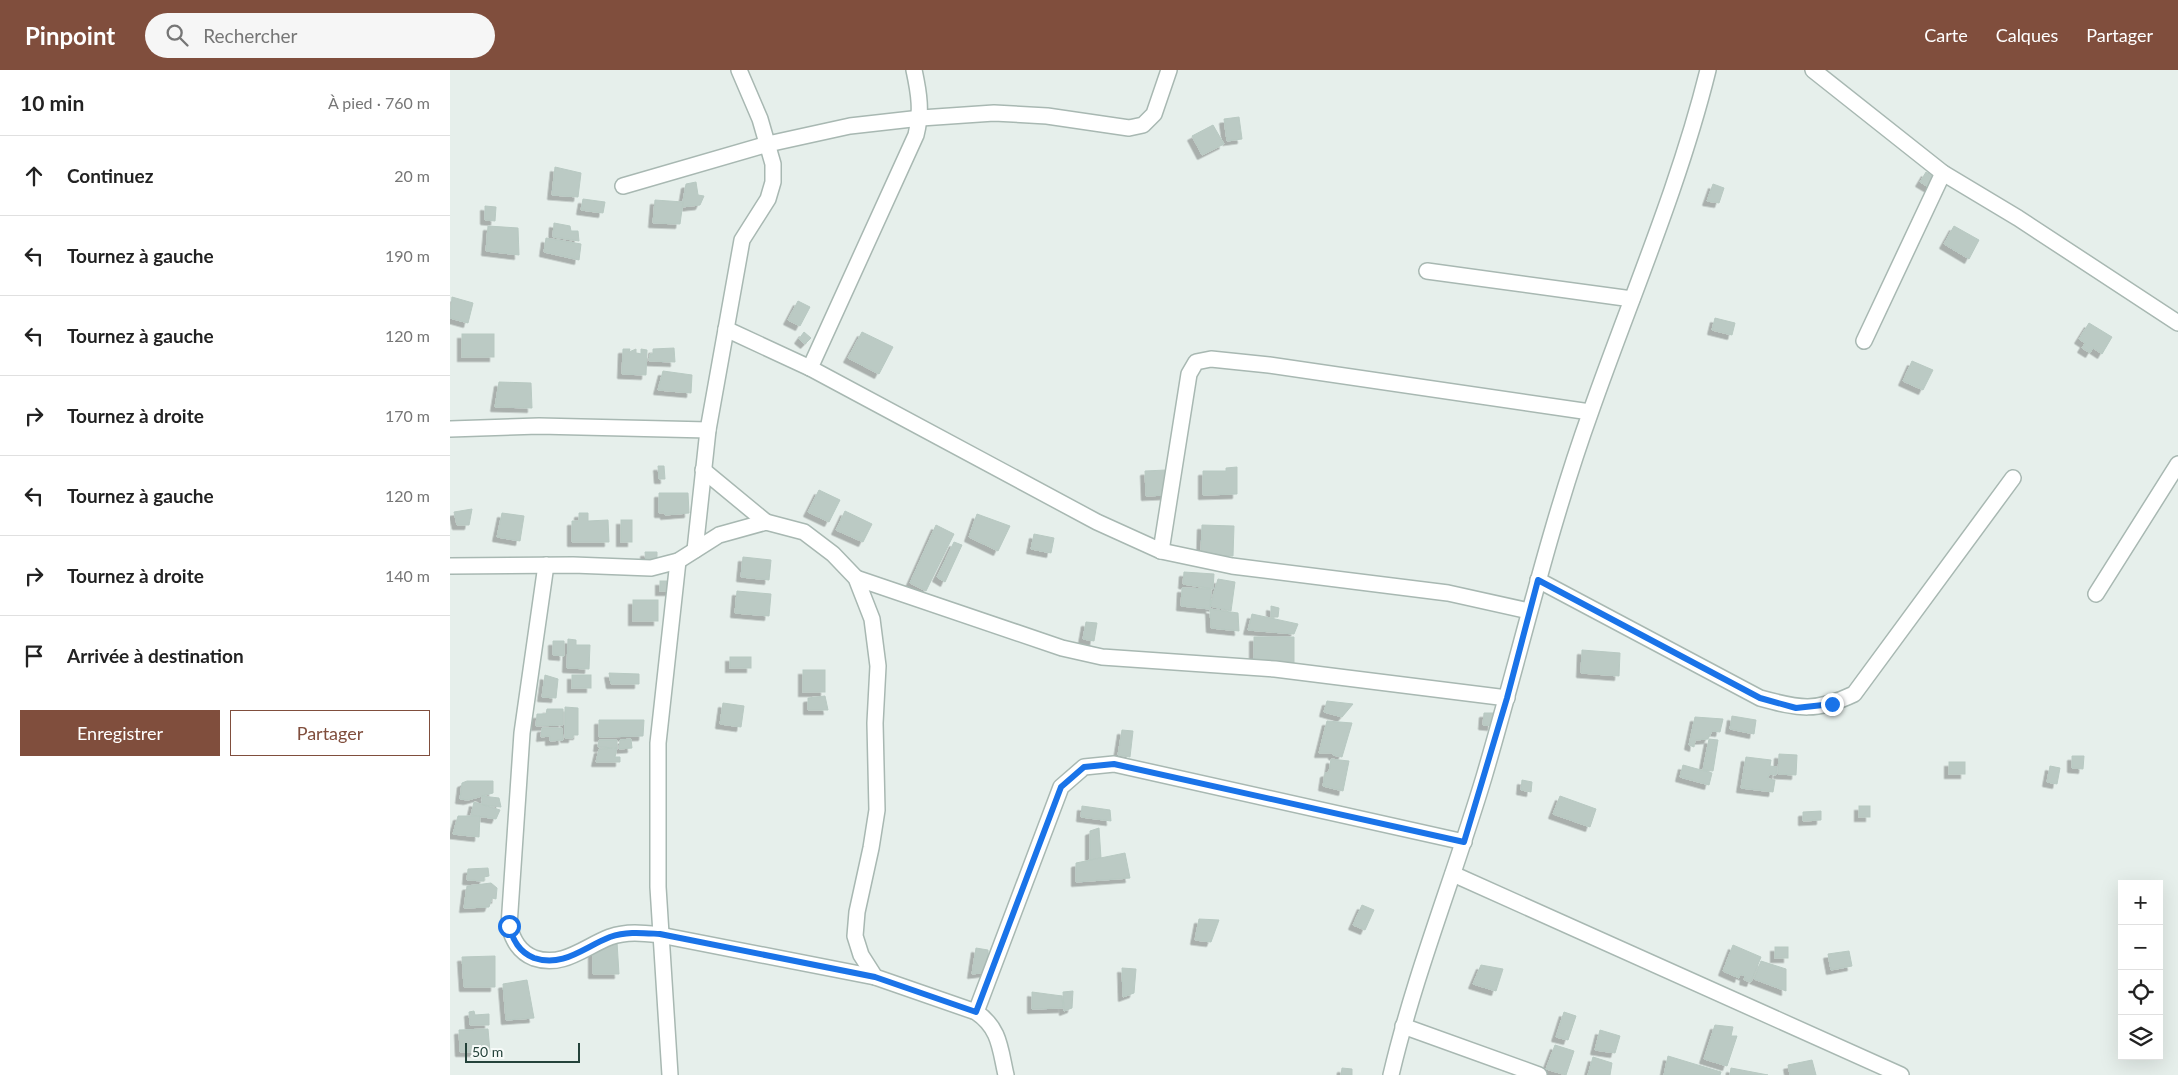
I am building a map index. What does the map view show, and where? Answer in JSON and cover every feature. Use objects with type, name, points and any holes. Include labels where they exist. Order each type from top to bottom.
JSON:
[{"type":"street","points":[[696,550],[708,430],[742,240],[768,199],[773,182],[773,164],[768,144],[760,119],[739,70]]},
{"type":"street","points":[[810,368],[916,135],[921,118],[920,100],[914,70]]},
{"type":"street","points":[[623,186],[768,144],[850,126],[921,118],[994,113],[1047,116],[1129,128],[1143,125],[1154,114],[1169,70]]},
{"type":"street","points":[[1391,1075],[1403,1026],[1436,921],[1464,842],[1507,698],[1538,580],[1590,412],[1676,184],[1708,70]]},
{"type":"street","points":[[1813,70],[1943,173],[2018,218],[2178,323]]},
{"type":"street","points":[[1864,341],[1943,173]]},
{"type":"street","points":[[1428,271],[1632,299]]},
{"type":"street","points":[[726,329],[810,368],[1097,522],[1162,551],[1232,566],[1448,593],[1529,611]]},
{"type":"street","points":[[1162,551],[1189,374],[1196,362],[1211,359],[1269,364],[1590,412]]},
{"type":"street","points":[[450,429],[539,426],[708,430]]},
{"type":"street","points":[[2096,594],[2178,464]]},
{"type":"street","points":[[703,470],[766,522],[804,532],[833,554],[856,578],[872,619],[878,666],[875,723],[878,810],[857,912],[855,936],[861,955],[875,977]]},
{"type":"street","points":[[1538,580],[1760,698],[1796,708],[1832,704],[1854,694],[2013,478]]},
{"type":"street","points":[[450,566],[546,565],[651,568],[678,562],[719,535],[766,522]]},
{"type":"street","points":[[670,1075],[658,887],[658,743],[678,562]]},
{"type":"street","points":[[546,565],[522,733],[509,926],[514,941],[526,955],[547,962],[565,959],[611,937],[629,932],[660,934],[875,977],[976,1012],[987,1020],[995,1031],[1006,1075]]},
{"type":"street","points":[[856,578],[1062,648],[1102,657],[1275,669],[1507,698]]},
{"type":"street","points":[[976,1012],[1061,787],[1084,767],[1114,764],[1464,842]]},
{"type":"street","points":[[1453,874],[1901,1075]]},
{"type":"street","points":[[1403,1026],[1539,1075]]},
{"type":"building","points":[[1239,117],[1242,139],[1227,141],[1224,119]]},
{"type":"building","points":[[1213,125],[1224,144],[1202,155],[1192,136]]},
{"type":"building","points":[[555,167],[581,173],[578,197],[552,195]]},
{"type":"building","points":[[1926,172],[1936,178],[1930,188],[1920,182]]},
{"type":"building","points":[[696,182],[698,195],[704,196],[700,205],[682,207],[686,184]]},
{"type":"building","points":[[1713,184],[1724,188],[1719,203],[1707,201]]},
{"type":"building","points":[[583,199],[605,202],[603,213],[581,210]]},
{"type":"building","points":[[655,200],[683,202],[680,224],[653,223]]},
{"type":"building","points":[[485,206],[496,207],[495,221],[485,220]]},
{"type":"building","points":[[554,223],[570,226],[571,231],[578,231],[579,241],[553,237]]},
{"type":"building","points":[[488,226],[518,228],[519,255],[486,251]]},
{"type":"building","points":[[1954,226],[1979,240],[1969,259],[1944,244]]},
{"type":"building","points":[[546,238],[581,244],[579,260],[544,252]]},
{"type":"building","points":[[452,297],[473,303],[468,323],[450,318]]},
{"type":"building","points":[[798,301],[810,307],[800,326],[788,320]]},
{"type":"building","points":[[1715,318],[1735,323],[1732,335],[1712,330]]},
{"type":"building","points":[[2089,323],[2112,337],[2102,354],[2093,348],[2090,353],[2082,348],[2085,343],[2079,339]]},
{"type":"building","points":[[804,332],[811,338],[805,344],[799,339]]},
{"type":"building","points":[[862,332],[893,347],[879,374],[848,358]]},
{"type":"building","points":[[462,334],[494,334],[494,357],[462,357]]},
{"type":"building","points":[[674,348],[675,362],[649,361],[650,354],[653,354],[653,349]]},
{"type":"building","points":[[623,349],[630,349],[629,352],[636,349],[636,353],[641,354],[641,349],[647,350],[646,375],[622,374]]},
{"type":"building","points":[[1912,361],[1933,370],[1923,390],[1903,381]]},
{"type":"building","points":[[663,371],[692,375],[691,393],[658,390]]},
{"type":"building","points":[[499,382],[531,383],[532,408],[495,407]]},
{"type":"building","points":[[658,466],[664,466],[665,479],[659,479]]},
{"type":"building","points":[[1237,467],[1237,494],[1203,495],[1203,471],[1226,471],[1226,468]]},
{"type":"building","points":[[1166,470],[1167,495],[1146,496],[1145,471]]},
{"type":"building","points":[[819,490],[840,500],[829,522],[808,512]]},
{"type":"building","points":[[659,493],[688,493],[689,513],[665,515],[665,513],[659,513]]},
{"type":"building","points":[[472,509],[469,525],[457,525],[454,512]]},
{"type":"building","points":[[845,511],[872,524],[863,542],[836,530]]},
{"type":"building","points":[[502,513],[524,516],[520,541],[497,537]]},
{"type":"building","points":[[579,513],[588,513],[588,521],[608,520],[609,542],[572,542],[572,521],[579,521]]},
{"type":"building","points":[[977,514],[1010,526],[998,551],[969,537]]},
{"type":"building","points":[[621,520],[632,520],[632,542],[621,542]]},
{"type":"building","points":[[936,525],[954,534],[926,591],[910,583]]},
{"type":"building","points":[[1202,525],[1234,526],[1233,556],[1201,555]]},
{"type":"building","points":[[1034,534],[1054,538],[1051,553],[1031,549]]},
{"type":"building","points":[[954,542],[962,545],[945,582],[937,577]]},
{"type":"building","points":[[645,552],[657,552],[657,564],[646,564]]},
{"type":"building","points":[[743,557],[771,560],[769,580],[741,577]]},
{"type":"building","points":[[1184,572],[1214,574],[1213,589],[1183,584]]},
{"type":"building","points":[[1218,579],[1235,582],[1231,611],[1210,606]]},
{"type":"building","points":[[660,581],[672,581],[672,591],[660,591]]},
{"type":"building","points":[[1182,588],[1211,589],[1210,609],[1181,606]]},
{"type":"building","points":[[737,591],[771,594],[769,616],[735,613]]},
{"type":"building","points":[[633,600],[658,600],[658,621],[633,621]]},
{"type":"building","points":[[1271,606],[1279,608],[1278,617],[1271,617]]},
{"type":"building","points":[[1210,609],[1238,613],[1239,631],[1211,628]]},
{"type":"building","points":[[1252,614],[1298,624],[1294,634],[1248,630]]},
{"type":"building","points":[[1086,622],[1097,623],[1094,641],[1083,639]]},
{"type":"building","points":[[1254,637],[1294,637],[1294,666],[1254,665]]},
{"type":"building","points":[[568,639],[576,640],[576,645],[590,645],[589,669],[567,668]]},
{"type":"building","points":[[553,641],[564,641],[564,656],[553,655]]},
{"type":"building","points":[[1582,650],[1620,653],[1619,676],[1581,673]]},
{"type":"building","points":[[730,657],[751,657],[751,668],[730,668]]},
{"type":"building","points":[[803,670],[825,670],[825,692],[803,692]]},
{"type":"building","points":[[609,673],[639,674],[639,684],[611,684]]},
{"type":"building","points":[[545,675],[558,679],[556,698],[542,697]]},
{"type":"building","points":[[572,675],[591,675],[591,688],[572,688]]},
{"type":"building","points":[[825,696],[828,710],[808,710],[808,698]]},
{"type":"building","points":[[1327,701],[1353,704],[1342,717],[1324,712]]},
{"type":"building","points":[[723,703],[744,706],[741,727],[720,724]]},
{"type":"building","points":[[565,707],[578,708],[578,735],[573,735],[573,738],[565,738]]},
{"type":"building","points":[[547,709],[563,709],[563,725],[536,726],[537,714],[546,714]]},
{"type":"building","points":[[1484,713],[1493,713],[1492,726],[1483,725]]},
{"type":"building","points":[[1732,716],[1756,720],[1754,734],[1730,729]]},
{"type":"building","points":[[1695,717],[1723,719],[1720,732],[1712,731],[1708,739],[1695,740],[1694,747],[1689,745]]},
{"type":"building","points":[[599,720],[644,720],[643,736],[599,737]]},
{"type":"building","points":[[1327,721],[1352,723],[1342,757],[1333,755],[1333,753],[1319,753]]},
{"type":"building","points":[[542,728],[562,728],[563,740],[550,741],[550,736],[541,737]]},
{"type":"building","points":[[1122,730],[1133,731],[1130,757],[1118,755]]},
{"type":"building","points":[[631,739],[632,748],[619,749],[620,740]]},
{"type":"building","points":[[1709,739],[1718,740],[1713,771],[1703,770]]},
{"type":"building","points":[[599,740],[617,740],[617,748],[598,747]]},
{"type":"building","points":[[617,748],[615,757],[620,757],[620,762],[596,762],[599,749]]},
{"type":"building","points":[[1779,754],[1797,755],[1796,775],[1778,774]]},
{"type":"building","points":[[2072,756],[2084,756],[2083,769],[2072,768]]},
{"type":"building","points":[[1746,757],[1771,760],[1770,766],[1777,767],[1776,775],[1769,774],[1768,779],[1775,780],[1773,792],[1741,788]]},
{"type":"building","points":[[1331,759],[1349,761],[1343,791],[1323,786],[1325,773],[1329,772]]},
{"type":"building","points":[[1949,762],[1965,762],[1965,774],[1949,774]]},
{"type":"building","points":[[1683,765],[1712,773],[1709,785],[1680,777]]},
{"type":"building","points":[[2050,766],[2060,768],[2057,784],[2047,782]]},
{"type":"building","points":[[1522,780],[1532,782],[1531,792],[1521,790]]},
{"type":"building","points":[[467,781],[493,781],[493,793],[468,800],[460,799],[462,783]]},
{"type":"building","points":[[482,796],[499,798],[501,807],[482,805]]},
{"type":"building","points":[[1560,796],[1596,809],[1590,827],[1553,814]]},
{"type":"building","points":[[474,802],[500,810],[496,819],[471,815]]},
{"type":"building","points":[[1082,806],[1110,810],[1111,821],[1081,817]]},
{"type":"building","points":[[1859,806],[1870,806],[1870,817],[1859,817]]},
{"type":"building","points":[[1821,811],[1821,820],[1803,821],[1803,812]]},
{"type":"building","points":[[458,816],[480,816],[479,837],[453,834]]},
{"type":"building","points":[[1099,828],[1101,858],[1090,860],[1090,831]]},
{"type":"building","points":[[1125,853],[1130,878],[1076,882],[1076,863]]},
{"type":"building","points":[[488,868],[489,876],[484,877],[484,881],[467,880],[468,869]]},
{"type":"building","points":[[491,883],[497,888],[496,899],[492,898],[489,907],[464,908],[467,886]]},
{"type":"building","points":[[1362,905],[1374,910],[1365,930],[1353,925]]},
{"type":"building","points":[[1199,919],[1219,920],[1211,942],[1195,940]]},
{"type":"building","points":[[593,941],[617,942],[619,974],[593,974]]},
{"type":"building","points":[[1733,945],[1761,957],[1751,982],[1744,980],[1745,976],[1740,974],[1739,978],[1723,971]]},
{"type":"building","points":[[1775,947],[1788,947],[1788,958],[1775,958]]},
{"type":"building","points":[[976,948],[988,950],[989,972],[972,974]]},
{"type":"building","points":[[1849,951],[1852,966],[1831,970],[1828,954]]},
{"type":"building","points":[[495,956],[495,987],[464,987],[462,957]]},
{"type":"building","points":[[1761,961],[1786,969],[1786,991],[1754,979]]},
{"type":"building","points":[[1481,965],[1503,969],[1496,991],[1473,984]]},
{"type":"building","points":[[1122,968],[1136,969],[1134,993],[1123,997]]},
{"type":"building","points":[[527,980],[534,1018],[506,1020],[503,984]]},
{"type":"building","points":[[1073,991],[1072,1008],[1064,1011],[1063,992]]},
{"type":"building","points":[[1032,992],[1062,996],[1063,1008],[1032,1009]]},
{"type":"building","points":[[474,1011],[475,1015],[489,1014],[489,1025],[470,1025],[469,1012]]},
{"type":"building","points":[[1564,1012],[1576,1016],[1568,1040],[1556,1037]]},
{"type":"building","points":[[1715,1025],[1733,1027],[1731,1036],[1737,1036],[1727,1066],[1704,1059]]},
{"type":"building","points":[[488,1029],[490,1052],[460,1052],[459,1030]]},
{"type":"building","points":[[1600,1030],[1620,1036],[1615,1053],[1595,1050]]},
{"type":"building","points":[[1555,1045],[1574,1051],[1566,1075],[1546,1069]]},
{"type":"building","points":[[1668,1056],[1721,1072],[1720,1075],[1664,1075]]},
{"type":"building","points":[[1593,1057],[1612,1063],[1610,1075],[1588,1075]]},
{"type":"building","points":[[1812,1060],[1816,1075],[1790,1075],[1788,1065]]},
{"type":"building","points":[[1342,1068],[1352,1069],[1352,1075],[1341,1075]]},
{"type":"building","points":[[1731,1068],[1768,1075],[1730,1075]]},
{"type":"route","points":[[509,926],[514,941],[526,955],[547,962],[565,959],[611,937],[629,932],[660,934],[875,977],[976,1012],[1061,787],[1084,767],[1114,764],[1464,842],[1507,698],[1538,580],[1760,698],[1796,708],[1832,704]]}]
